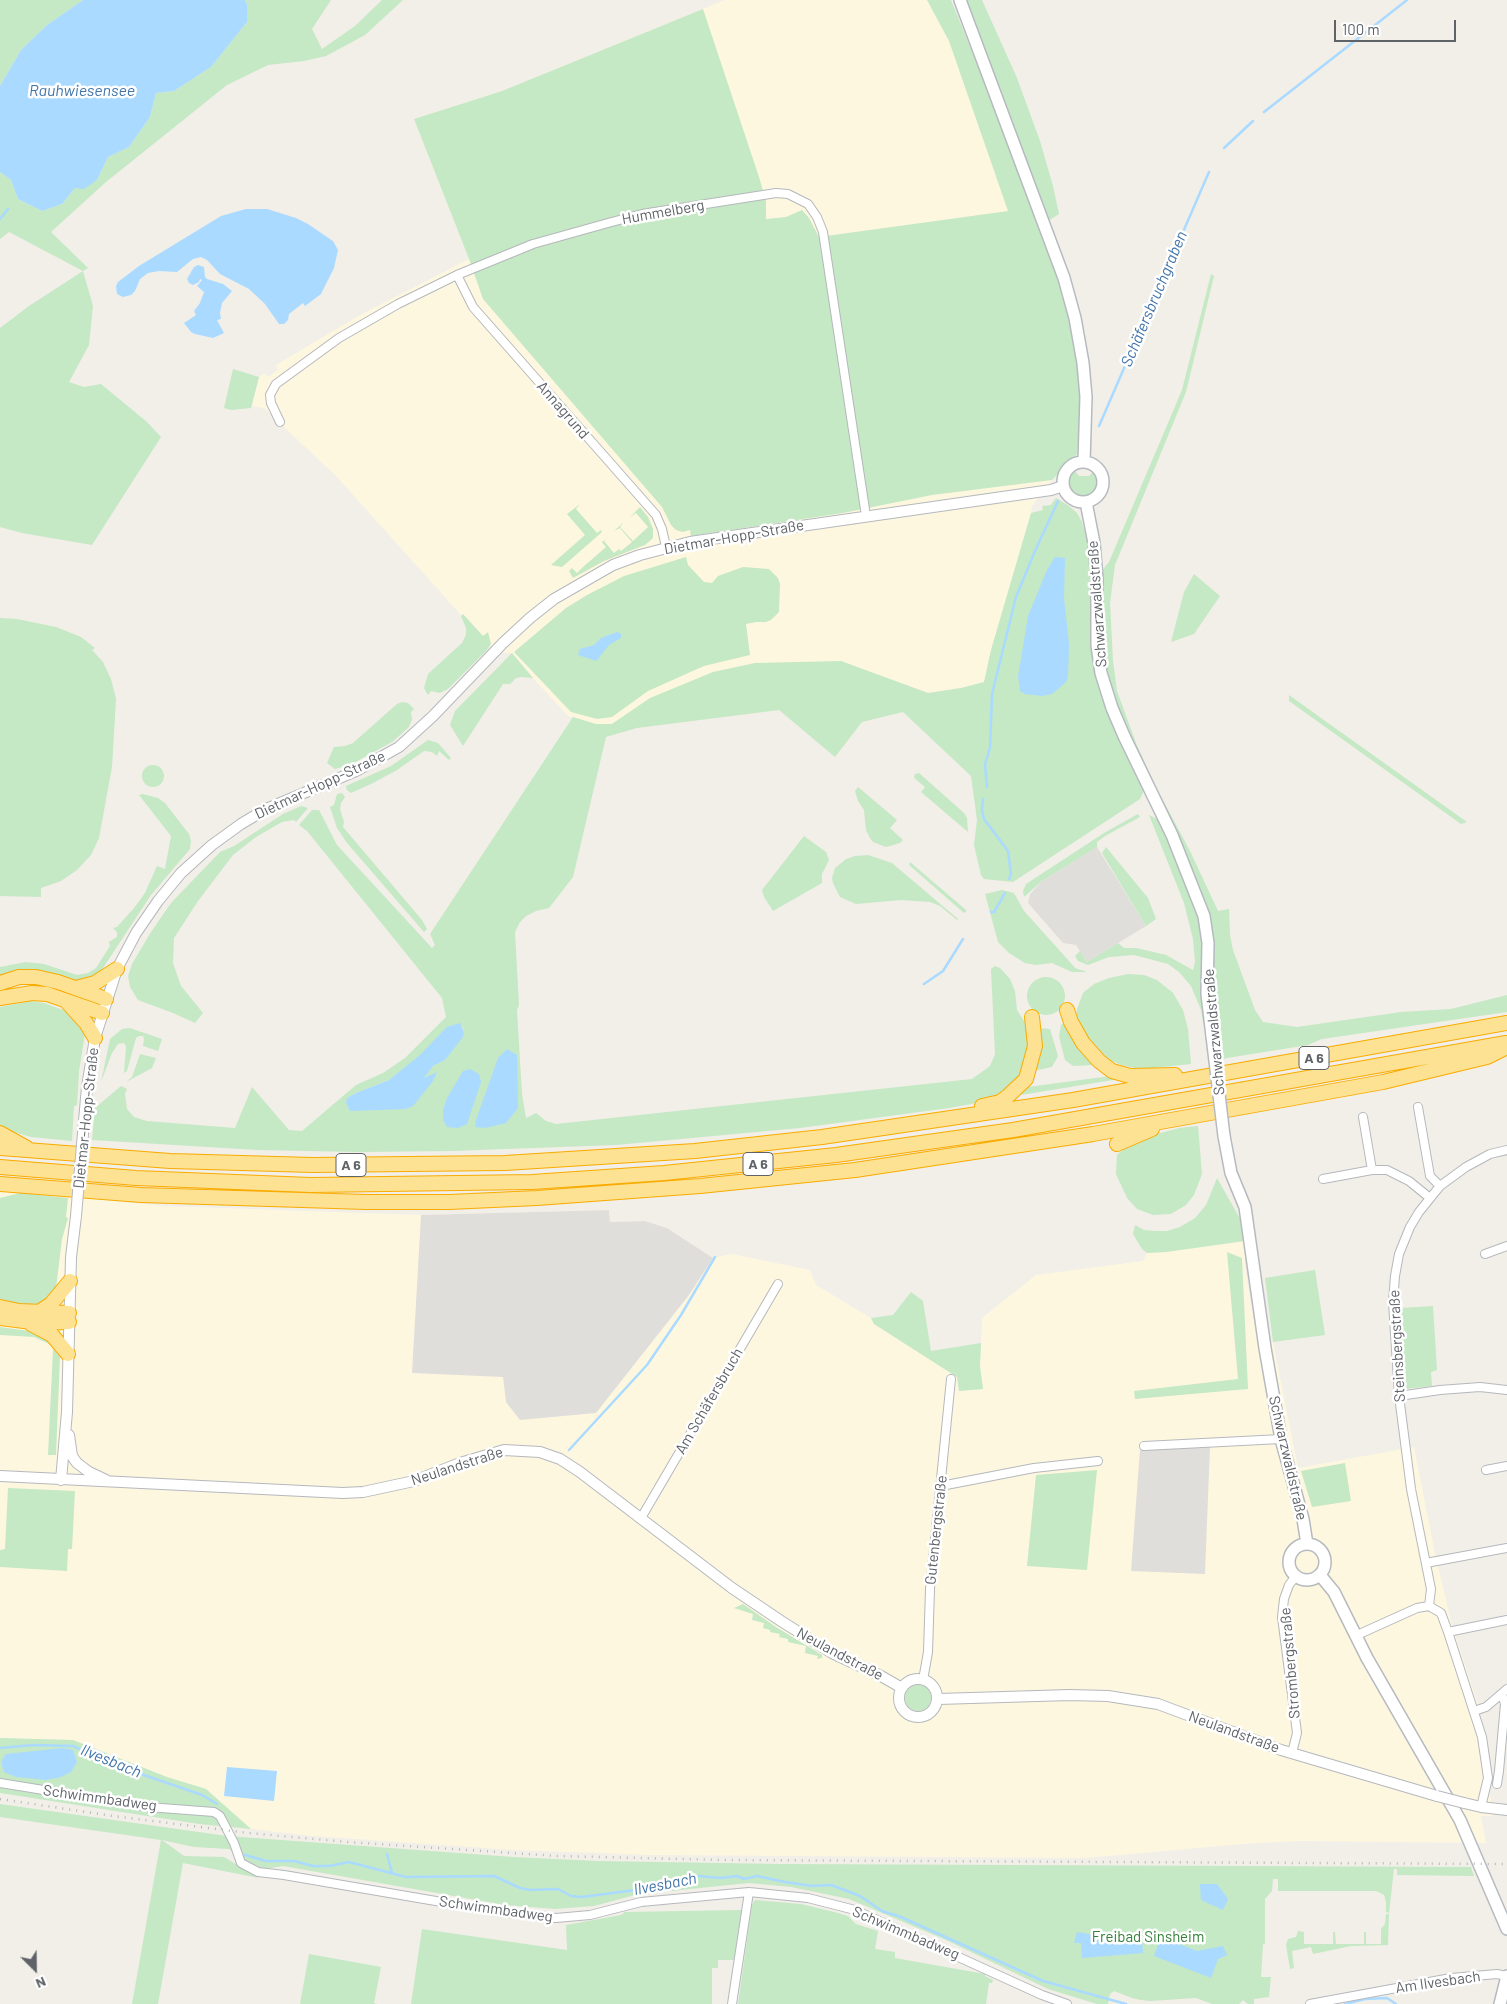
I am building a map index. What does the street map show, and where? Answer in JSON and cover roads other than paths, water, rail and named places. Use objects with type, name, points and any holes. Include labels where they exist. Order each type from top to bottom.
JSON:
[{"type":"highway","points":[[76,988],[95,983],[117,969]]},
{"type":"highway","points":[[0,983],[19,977],[36,977],[106,998]]},
{"type":"highway","points":[[0,998],[32,993],[47,994],[102,1012]]},
{"type":"highway","points":[[65,1000],[86,1023],[94,1038]]},
{"type":"highway","name":"A 6","points":[[1067,1010],[1071,1022],[1083,1043],[1099,1061],[1112,1071],[1130,1076],[1166,1074],[1201,1077]]},
{"type":"highway","name":"A 6","points":[[945,1120],[985,1105],[1000,1102],[1021,1085],[1030,1070],[1035,1046],[1032,1017]]},
{"type":"highway","name":"A 6","points":[[0,1148],[170,1161],[313,1165],[505,1163],[712,1149],[822,1137],[945,1120],[1507,1023]]},
{"type":"highway","points":[[0,1184],[141,1196],[281,1201],[449,1202],[537,1198],[700,1186],[855,1170],[985,1151],[1186,1117],[1400,1078],[1487,1057],[1507,1045]]},
{"type":"highway","name":"A 6","points":[[0,1167],[136,1178],[311,1185],[523,1182],[664,1173],[802,1159],[1013,1130],[1507,1045]]},
{"type":"highway","points":[[1117,1144],[1186,1117]]},
{"type":"highway","points":[[0,1133],[34,1152]]},
{"type":"highway","points":[[0,1195],[23,1186]]},
{"type":"highway","points":[[537,1198],[581,1202],[672,1197]]},
{"type":"highway","points":[[39,1312],[51,1304],[70,1281]]},
{"type":"highway","points":[[0,1307],[69,1318]]},
{"type":"highway","points":[[0,1318],[26,1321],[69,1318]]},
{"type":"highway","points":[[26,1321],[52,1335],[68,1354]]},
{"type":"main road","points":[[960,0],[1066,286],[1083,363],[1086,397],[1084,462]]},
{"type":"main road","points":[[1084,462],[1098,468],[1104,481],[1099,495],[1086,502],[1078,502],[1071,499],[1066,493],[1063,486],[1064,475],[1068,469],[1077,463],[1084,462]]},
{"type":"main road","name":"Schwarzwaldstraße","points":[[1086,502],[1094,544],[1097,579],[1097,645],[1101,673],[1112,708],[1175,843],[1204,916],[1208,943],[1207,994],[1224,1136],[1231,1173],[1245,1207],[1265,1348],[1281,1439],[1303,1519],[1307,1544]]},
{"type":"main road","points":[[1315,1545],[1323,1554],[1325,1565],[1320,1575],[1308,1580],[1302,1580],[1289,1567],[1290,1555],[1298,1546],[1315,1545]]},
{"type":"main road","points":[[1320,1575],[1334,1592],[1355,1636],[1460,1820],[1507,1929]]},
{"type":"main road","points":[[1500,2004],[1507,1976]]},
{"type":"street","name":"Hummelberg","points":[[280,422],[270,395],[276,384],[339,338],[398,304],[456,275],[533,244],[642,214],[776,193],[788,194],[803,200],[818,217],[823,232],[866,516]]},
{"type":"street","name":"Annagrund","points":[[456,275],[473,307],[656,514],[666,547]]},
{"type":"street","name":"Dietmar-Hopp-Straße","points":[[62,1480],[67,1412],[70,1281],[87,1087],[94,1038],[117,969],[136,933],[158,901],[181,873],[212,845],[240,824],[266,809],[356,771],[385,756],[412,735],[530,618],[554,599],[613,565],[666,547],[705,540],[1051,490],[1063,486]]},
{"type":"street","points":[[1418,1108],[1430,1176],[1440,1186]]},
{"type":"street","points":[[1363,1117],[1372,1170]]},
{"type":"street","name":"Steinsbergstraße","points":[[1429,1606],[1431,1590],[1411,1489],[1399,1396],[1393,1302],[1394,1276],[1399,1254],[1410,1227],[1419,1212],[1440,1186],[1466,1167],[1490,1154],[1507,1150]]},
{"type":"street","points":[[1322,1179],[1372,1170],[1387,1170],[1399,1174],[1430,1198]]},
{"type":"street","points":[[1484,1254],[1507,1246]]},
{"type":"street","name":"Am Schäfersbruch","points":[[641,1518],[778,1284]]},
{"type":"street","name":"Gutenbergstraße","points":[[923,1680],[928,1652],[930,1589],[951,1379]]},
{"type":"street","points":[[1399,1396],[1440,1390],[1480,1388],[1507,1390]]},
{"type":"street","points":[[67,1412],[72,1456],[83,1468],[110,1482]]},
{"type":"street","points":[[1144,1446],[1281,1439]]},
{"type":"street","name":"Neulandstraße","points":[[0,1476],[322,1492],[363,1492],[414,1481],[488,1453],[504,1450],[529,1450],[560,1459],[580,1472],[732,1588],[803,1636],[832,1653],[902,1688]]},
{"type":"street","points":[[940,1486],[1034,1468],[1098,1462]]},
{"type":"street","points":[[1486,1470],[1507,1466]]},
{"type":"street","points":[[1426,1563],[1507,1548]]},
{"type":"street","name":"Strombergstraße","points":[[1292,1753],[1297,1733],[1282,1617],[1284,1599],[1289,1585],[1296,1576]]},
{"type":"street","points":[[1355,1636],[1417,1608],[1429,1606],[1440,1613],[1482,1737],[1488,1770],[1482,1807]]},
{"type":"street","points":[[1448,1632],[1507,1620]]},
{"type":"street","points":[[911,1680],[923,1680],[932,1685],[938,1698],[935,1709],[927,1716],[916,1718],[906,1713],[899,1699],[902,1688],[911,1680]]},
{"type":"street","points":[[1474,1711],[1486,1706],[1504,1691]]},
{"type":"street","points":[[1497,1784],[1500,1771],[1505,1704],[1504,1691]]},
{"type":"street","name":"Neulandstraße","points":[[938,1698],[1070,1695],[1116,1698],[1158,1704],[1292,1753],[1437,1796],[1482,1807],[1507,1810]]},
{"type":"street","name":"Schwimmbadweg","points":[[0,1783],[148,1807],[214,1812],[220,1816],[241,1863],[258,1872],[500,1912],[564,1917],[590,1915],[640,1902],[749,1892],[808,1898],[855,1910],[1042,1995],[1067,2004]]},
{"type":"street","points":[[732,2004],[749,1892]]},
{"type":"street","name":"Am Ilvesbach","points":[[1310,2004],[1451,1978],[1497,1974],[1507,1976]]},
{"type":"water","name":"Rauhwiesensee","points":[[83,0],[245,0],[247,4],[247,22],[211,67],[174,91],[156,93],[150,117],[129,147],[108,157],[97,180],[84,189],[75,188],[62,204],[42,211],[18,199],[11,180],[0,172],[0,86],[21,50],[47,25]]},
{"type":"water","points":[[246,209],[267,209],[296,218],[333,241],[338,250],[334,268],[321,294],[305,306],[303,303],[289,314],[288,320],[284,324],[279,324],[265,304],[249,289],[220,274],[207,260],[201,257],[193,259],[177,272],[159,271],[148,273],[140,279],[135,291],[131,295],[123,297],[117,294],[116,286],[118,282],[139,266],[221,216]]},
{"type":"water","points":[[198,265],[204,267],[207,279],[223,284],[232,291],[222,303],[221,319],[217,320],[224,333],[213,338],[191,332],[184,323],[196,315],[194,311],[200,303],[204,292],[197,286],[202,280],[200,279],[199,282],[193,285],[187,279],[194,267]]},
{"type":"water","points":[[1055,557],[1065,558],[1064,598],[1069,644],[1068,676],[1066,682],[1052,694],[1042,696],[1025,694],[1020,691],[1018,677],[1028,616],[1047,570]]},
{"type":"water","points":[[617,632],[621,634],[621,638],[609,645],[596,661],[578,655],[580,649],[594,645],[601,638]]},
{"type":"water","points":[[460,1023],[464,1032],[463,1037],[445,1060],[433,1066],[424,1078],[437,1072],[433,1081],[413,1106],[406,1109],[350,1111],[346,1103],[347,1098],[389,1080],[420,1055],[447,1027]]},
{"type":"water","points":[[507,1049],[517,1055],[518,1108],[506,1123],[485,1128],[475,1127],[498,1058]]},
{"type":"water","points":[[470,1069],[479,1074],[481,1082],[467,1124],[458,1128],[447,1127],[443,1120],[443,1110],[447,1098],[463,1071]]},
{"type":"water","points":[[62,1748],[73,1750],[77,1762],[71,1772],[61,1777],[46,1780],[16,1777],[4,1772],[1,1762],[6,1754]]},
{"type":"water","points":[[227,1767],[277,1771],[274,1801],[224,1796]]},
{"type":"water","points":[[1200,1884],[1217,1884],[1228,1899],[1223,1910],[1201,1900]]},
{"type":"water","points":[[1116,1930],[1142,1938],[1143,1953],[1082,1958],[1081,1943],[1074,1943],[1077,1932],[1112,1938]]},
{"type":"water","points":[[1161,1937],[1197,1951],[1223,1946],[1227,1955],[1218,1959],[1211,1978],[1154,1956]]},
{"type":"waterway","name":"Schäfersbruchgraben","points":[[1264,112],[1407,0]]},
{"type":"waterway","name":"Schäfersbruchgraben","points":[[1224,148],[1253,121]]},
{"type":"waterway","name":"Schäfersbruchgraben","points":[[1099,426],[1209,172]]},
{"type":"waterway","name":"Ilvesbach","points":[[0,219],[8,209]]},
{"type":"waterway","name":"Schäfersbruchgraben","points":[[987,787],[985,764],[990,748],[992,694],[1016,597],[1058,501]]},
{"type":"waterway","name":"Schäfersbruchgraben","points":[[983,799],[982,810],[984,819],[1008,851],[1011,874],[1009,879]]},
{"type":"waterway","name":"Schäfersbruchgraben","points":[[991,912],[994,912],[1005,893]]},
{"type":"waterway","name":"Schäfersbruchgraben","points":[[924,984],[943,971],[963,939]]},
{"type":"waterway","name":"Schäfersbruchgraben","points":[[569,1450],[647,1365],[681,1315],[715,1257]]},
{"type":"waterway","name":"Ilvesbach","points":[[0,1748],[34,1745],[73,1746],[112,1764],[202,1795],[217,1804]]},
{"type":"waterway","name":"Schäfersbruchgraben","points":[[387,1854],[392,1873]]},
{"type":"waterway","name":"Ilvesbach","points":[[245,1855],[266,1861],[294,1861],[313,1866],[329,1866],[349,1862],[406,1877],[494,1876],[520,1888],[530,1890],[558,1889],[571,1896],[582,1897],[666,1886],[698,1876],[721,1878],[737,1876],[744,1879],[757,1876],[812,1886],[831,1885],[860,1896],[882,1911],[901,1917],[1043,1981],[1126,2004]]},
{"type":"waterway","name":"Ilvesbach","points":[[1345,2004],[1365,1999],[1387,1998],[1396,2004]]},
{"type":"railway","points":[[0,1799],[248,1833],[348,1842],[557,1856],[723,1860],[1507,1864]]},
{"type":"park label","name":"Freibad Sinsheim","points":[[1148,1937]]}]
